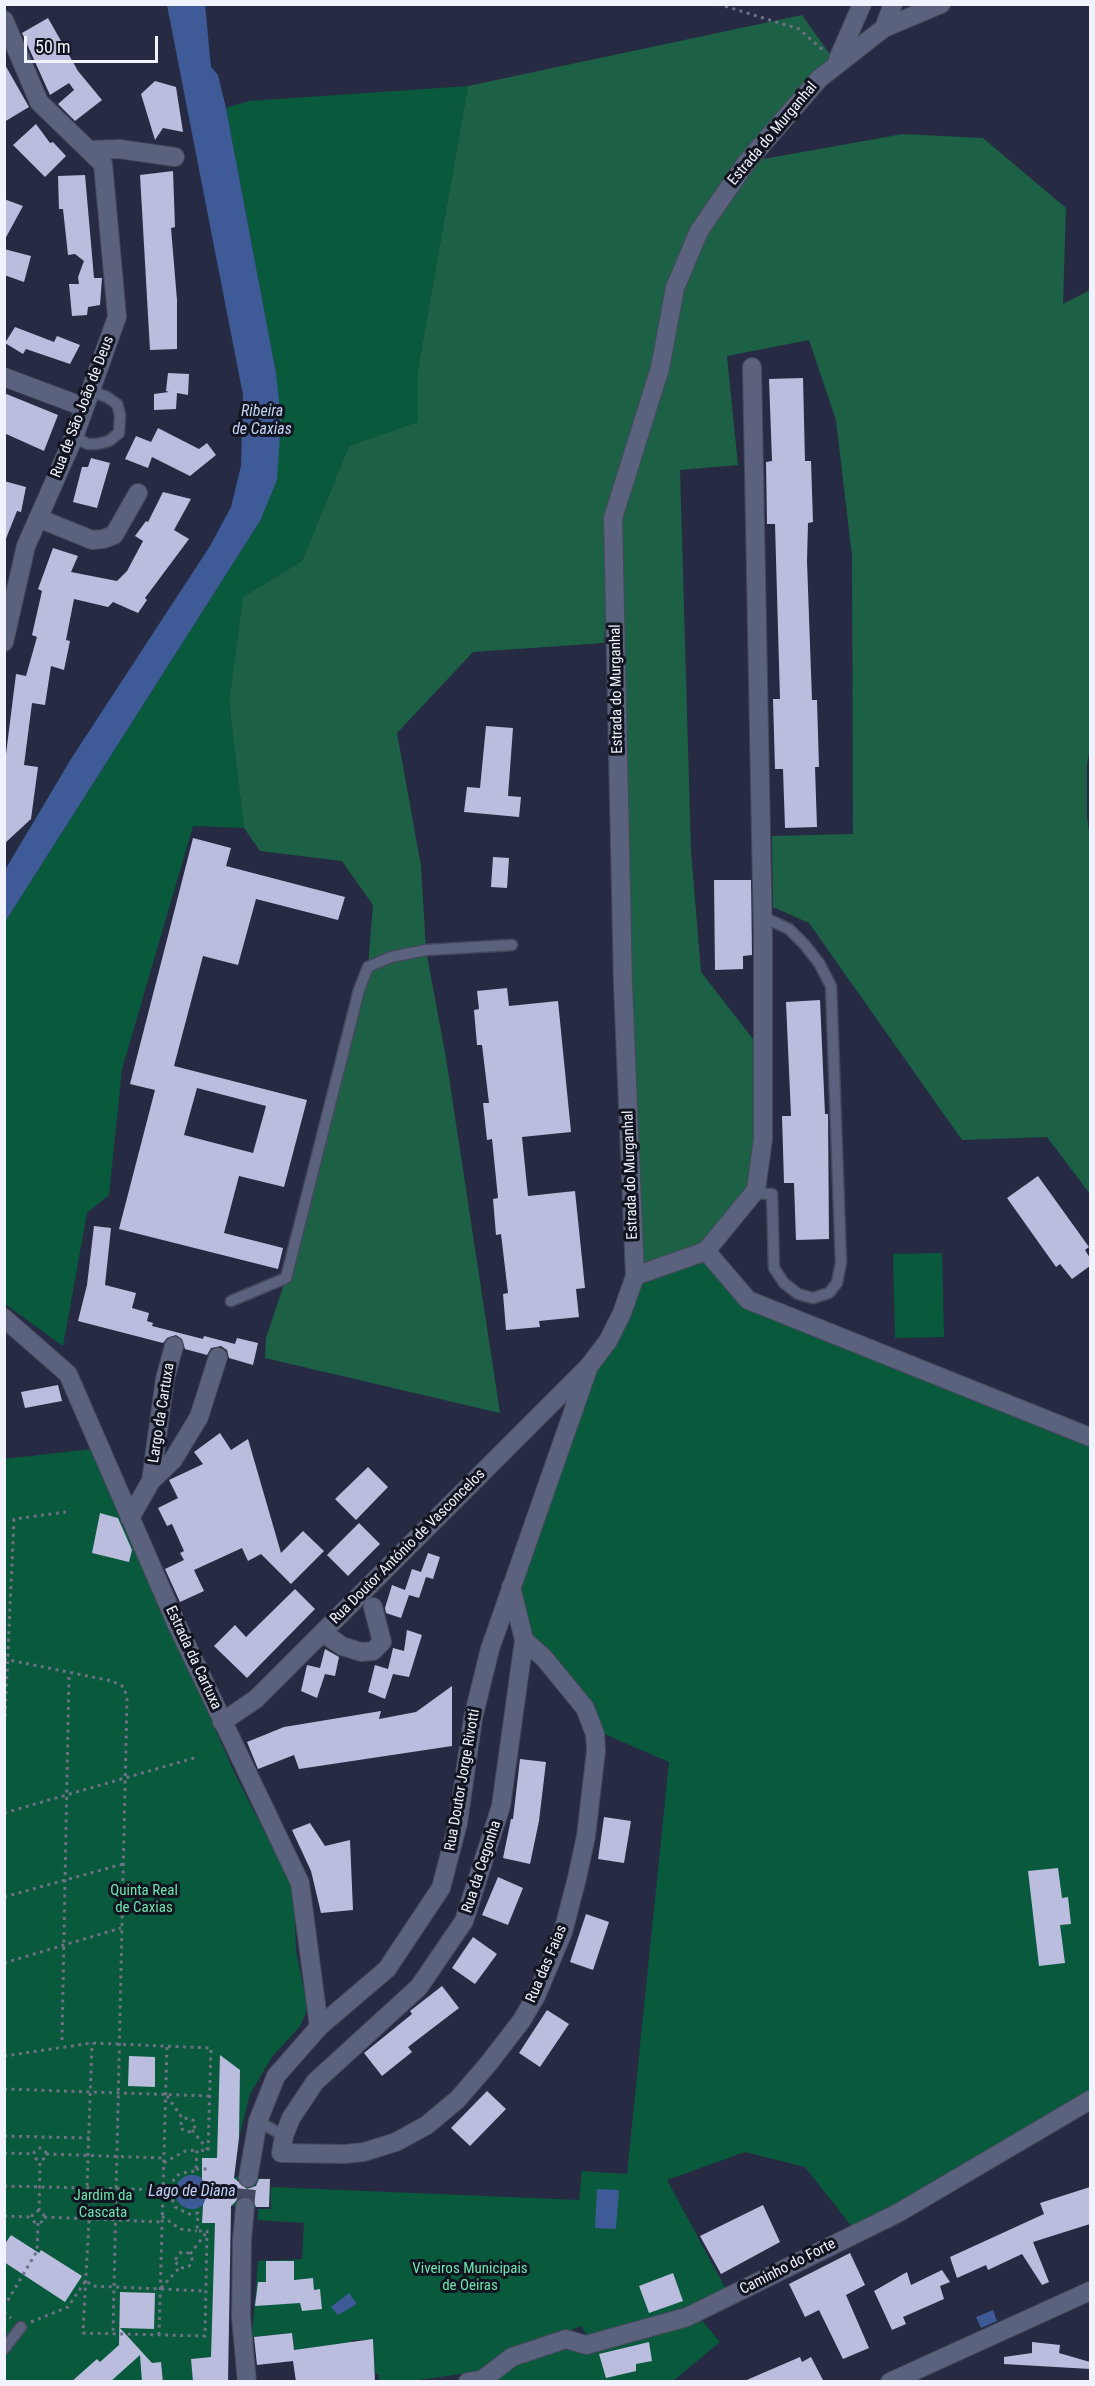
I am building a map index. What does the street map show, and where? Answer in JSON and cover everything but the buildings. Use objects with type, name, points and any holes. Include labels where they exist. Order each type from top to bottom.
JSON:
[{"type":"street","name":"Estrada do Murganhal","points":[[836,63],[862,4]]},
{"type":"street","points":[[868,4],[871,15],[884,28],[892,4]]},
{"type":"street","name":"Estrada do Murganhal","points":[[589,1366],[608,1341],[622,1312],[635,1276],[623,986],[613,518],[660,368],[675,288],[699,231],[746,163],[803,96],[836,63],[884,28],[941,4]]},
{"type":"street","points":[[4,20],[39,102],[89,150],[119,148],[175,157]]},
{"type":"street","name":"Rua de São João de Deus","points":[[4,642],[26,546],[75,437],[117,316],[104,164],[89,150]]},
{"type":"street","points":[[635,1276],[706,1251],[756,1190],[763,1139],[763,917],[753,367]]},
{"type":"street","points":[[4,377],[87,399]]},
{"type":"street","points":[[38,518],[92,540],[104,539],[114,535],[138,493]]},
{"type":"street","points":[[706,1251],[748,1300],[1090,1437]]},
{"type":"street","name":"Estrada da Cartuxa","points":[[4,1318],[68,1374],[222,1722],[234,1742],[300,1884],[319,2027]]},
{"type":"street","name":"Largo da Cartuxa","points":[[151,1481],[165,1379],[174,1346]]},
{"type":"street","name":"Largo da Cartuxa","points":[[130,1518],[151,1481],[172,1460],[199,1417],[218,1358]]},
{"type":"street","name":"Rua Doutor Jorge Rivotti","points":[[248,2178],[258,2121],[276,2076],[319,2027],[387,1969],[441,1888],[458,1823],[476,1707],[490,1649],[589,1366]]},
{"type":"street","name":"Rua Doutor António de Vasconcelos","points":[[222,1722],[256,1699],[589,1366]]},
{"type":"street","name":"Rua da Cegonha","points":[[283,2144],[291,2118],[315,2082],[419,1987],[465,1921],[501,1806],[524,1640],[511,1587]]},
{"type":"street","points":[[323,1633],[342,1646],[361,1652],[373,1651],[382,1642],[373,1607]]},
{"type":"street","name":"Rua das Faias","points":[[283,2144],[364,2152],[396,2142],[427,2125],[458,2099],[489,2063],[522,2020],[536,1996],[562,1932],[578,1878],[593,1794],[596,1751],[595,1734],[585,1708],[544,1658],[524,1640]]},
{"type":"street","name":"Caminho do Forte","points":[[468,2382],[482,2380],[512,2357],[566,2339],[586,2345],[687,2317],[898,2213],[1090,2100]]},
{"type":"street","points":[[245,2207],[241,2317],[247,2382]]},
{"type":"street","points":[[890,2382],[1090,2291]]},
{"type":"lane","points":[[75,437],[88,444],[97,444],[109,441],[119,433],[120,415],[117,404],[107,397],[87,399]]},
{"type":"lane","points":[[753,1193],[772,1194],[774,1268],[784,1283],[798,1294],[813,1298],[829,1293],[837,1283],[841,1262],[831,986],[819,963],[805,945],[789,929],[763,917]]},
{"type":"lane","points":[[231,1301],[286,1278],[359,990],[368,967],[391,957],[426,950],[512,945]]},
{"type":"lane","points":[[258,2121],[283,2144]]},
{"type":"lane","points":[[4,2349],[21,2327]]},
{"type":"path","points":[[718,4],[799,29],[836,63]]},
{"type":"path","points":[[4,1739],[14,1519],[66,1512]]},
{"type":"path","points":[[6,1660],[112,1681],[123,1687],[128,1699],[112,2334]]},
{"type":"path","points":[[62,2040],[69,1673]]},
{"type":"path","points":[[4,1813],[194,1758]]},
{"type":"path","points":[[4,1897],[123,1864]]},
{"type":"path","points":[[4,1963],[121,1928]]},
{"type":"path","points":[[92,2043],[87,2187],[89,2219],[83,2333],[205,2337],[207,2231]]},
{"type":"path","points":[[4,2056],[92,2043],[212,2049],[208,2151]]},
{"type":"path","points":[[159,2335],[167,2046]]},
{"type":"path","points":[[4,2089],[117,2091],[210,2096]]},
{"type":"path","points":[[166,2094],[183,2119],[181,2128],[185,2131],[192,2130]]},
{"type":"path","points":[[183,2119],[188,2117],[193,2120],[192,2130],[208,2151]]},
{"type":"path","points":[[4,2136],[89,2138]]},
{"type":"path","points":[[34,2154],[40,2148],[40,2137]]},
{"type":"path","points":[[40,2148],[46,2154],[164,2160],[185,2151],[208,2151]]},
{"type":"path","points":[[196,2169],[197,2150]]},
{"type":"path","points":[[4,2153],[34,2154],[40,2160]]},
{"type":"path","points":[[44,2217],[39,2211],[39,2186],[40,2160],[46,2154]]},
{"type":"path","points":[[197,2231],[198,2214],[181,2212],[175,2207],[170,2190],[175,2177],[181,2173],[208,2169]]},
{"type":"path","points":[[4,2186],[170,2190]]},
{"type":"path","points":[[4,2216],[32,2217],[39,2211]]},
{"type":"path","points":[[162,2216],[180,2229],[207,2231]]},
{"type":"path","points":[[32,2217],[38,2223]]},
{"type":"path","points":[[4,2307],[37,2251],[38,2223],[44,2217],[162,2222]]},
{"type":"path","points":[[190,2254],[185,2251],[178,2255],[176,2260],[180,2266],[185,2268],[192,2264],[190,2254],[207,2231]]},
{"type":"path","points":[[160,2289],[180,2266]]},
{"type":"path","points":[[86,2280],[92,2286],[206,2291]]},
{"type":"path","points":[[21,2327],[68,2307],[86,2280]]},
{"type":"green space","points":[[802,15],[836,63],[747,162],[903,134],[983,138],[1066,208],[1063,304],[1090,290],[1090,748],[1087,764],[1087,818],[1090,837],[1090,1194],[1047,1137],[962,1140],[809,923],[773,907],[772,836],[853,834],[852,556],[836,420],[809,340],[727,356],[738,465],[680,470],[691,852],[701,972],[763,1052],[756,1190],[706,1251],[635,1276],[612,527],[604,643],[473,652],[397,733],[421,866],[426,950],[446,1058],[500,1413],[265,1358],[266,1338],[286,1278],[368,967],[373,905],[342,861],[260,851],[244,828],[229,702],[243,597],[302,561],[349,446],[418,422],[418,369],[468,86]]},
{"type":"green space","points":[[468,86],[418,369],[419,423],[349,446],[302,561],[243,597],[229,702],[244,828],[193,826],[122,1069],[109,1195],[87,1213],[63,1346],[5,1304],[5,922],[260,521],[276,373],[226,108],[249,101]]},
{"type":"green space","name":"Viveiros Municipais de Oeiras","points":[[706,1251],[748,1300],[1090,1437],[1090,2102],[857,2233],[805,2167],[745,2152],[667,2180],[727,2291],[684,2315],[589,2339],[581,2326],[510,2354],[489,2370],[411,2381],[379,2381],[379,2374],[375,2374],[373,2340],[352,2340],[352,2348],[296,2365],[292,2333],[252,2337],[258,2261],[302,2259],[304,2223],[258,2220],[258,2209],[271,2209],[271,2187],[579,2200],[582,2171],[627,2174],[669,1762],[602,1733],[505,1604],[589,1366],[635,1276]]},
{"type":"green space","points":[[942,1253],[944,1337],[895,1338],[893,1254]]},
{"type":"green space","name":"Quinta Real de Caxias","points":[[92,1449],[234,1772],[294,1890],[296,1951],[306,1999],[306,2013],[300,2026],[272,2057],[250,2094],[239,2138],[234,2177],[270,2179],[269,2207],[231,2206],[227,2355],[191,2359],[193,2381],[163,2381],[161,2362],[142,2381],[5,2381],[4,1459]]},
{"type":"green space","points":[[699,2317],[720,2342],[673,2381],[487,2382],[517,2358]]},
{"type":"water","name":"Ribeira de Caxias","points":[[167,5],[205,5],[211,67],[218,75],[226,108],[276,373],[281,420],[277,480],[260,521],[5,922],[5,870],[71,759],[210,546],[231,507],[241,466],[243,395]]},
{"type":"water","name":"Lago de Diana","points":[[192,2175],[204,2180],[209,2192],[204,2204],[192,2209],[180,2204],[175,2192],[180,2180]]},
{"type":"water","points":[[597,2189],[619,2190],[616,2229],[595,2228]]},
{"type":"water","points":[[349,2293],[357,2304],[338,2315],[331,2307]]},
{"type":"water","points":[[993,2310],[997,2321],[981,2328],[976,2317]]},
{"type":"tunnel","points":[[245,2207],[248,2178]]},
{"type":"park label","name":"Jardim da Cascata","points":[[103,2204]]}]
